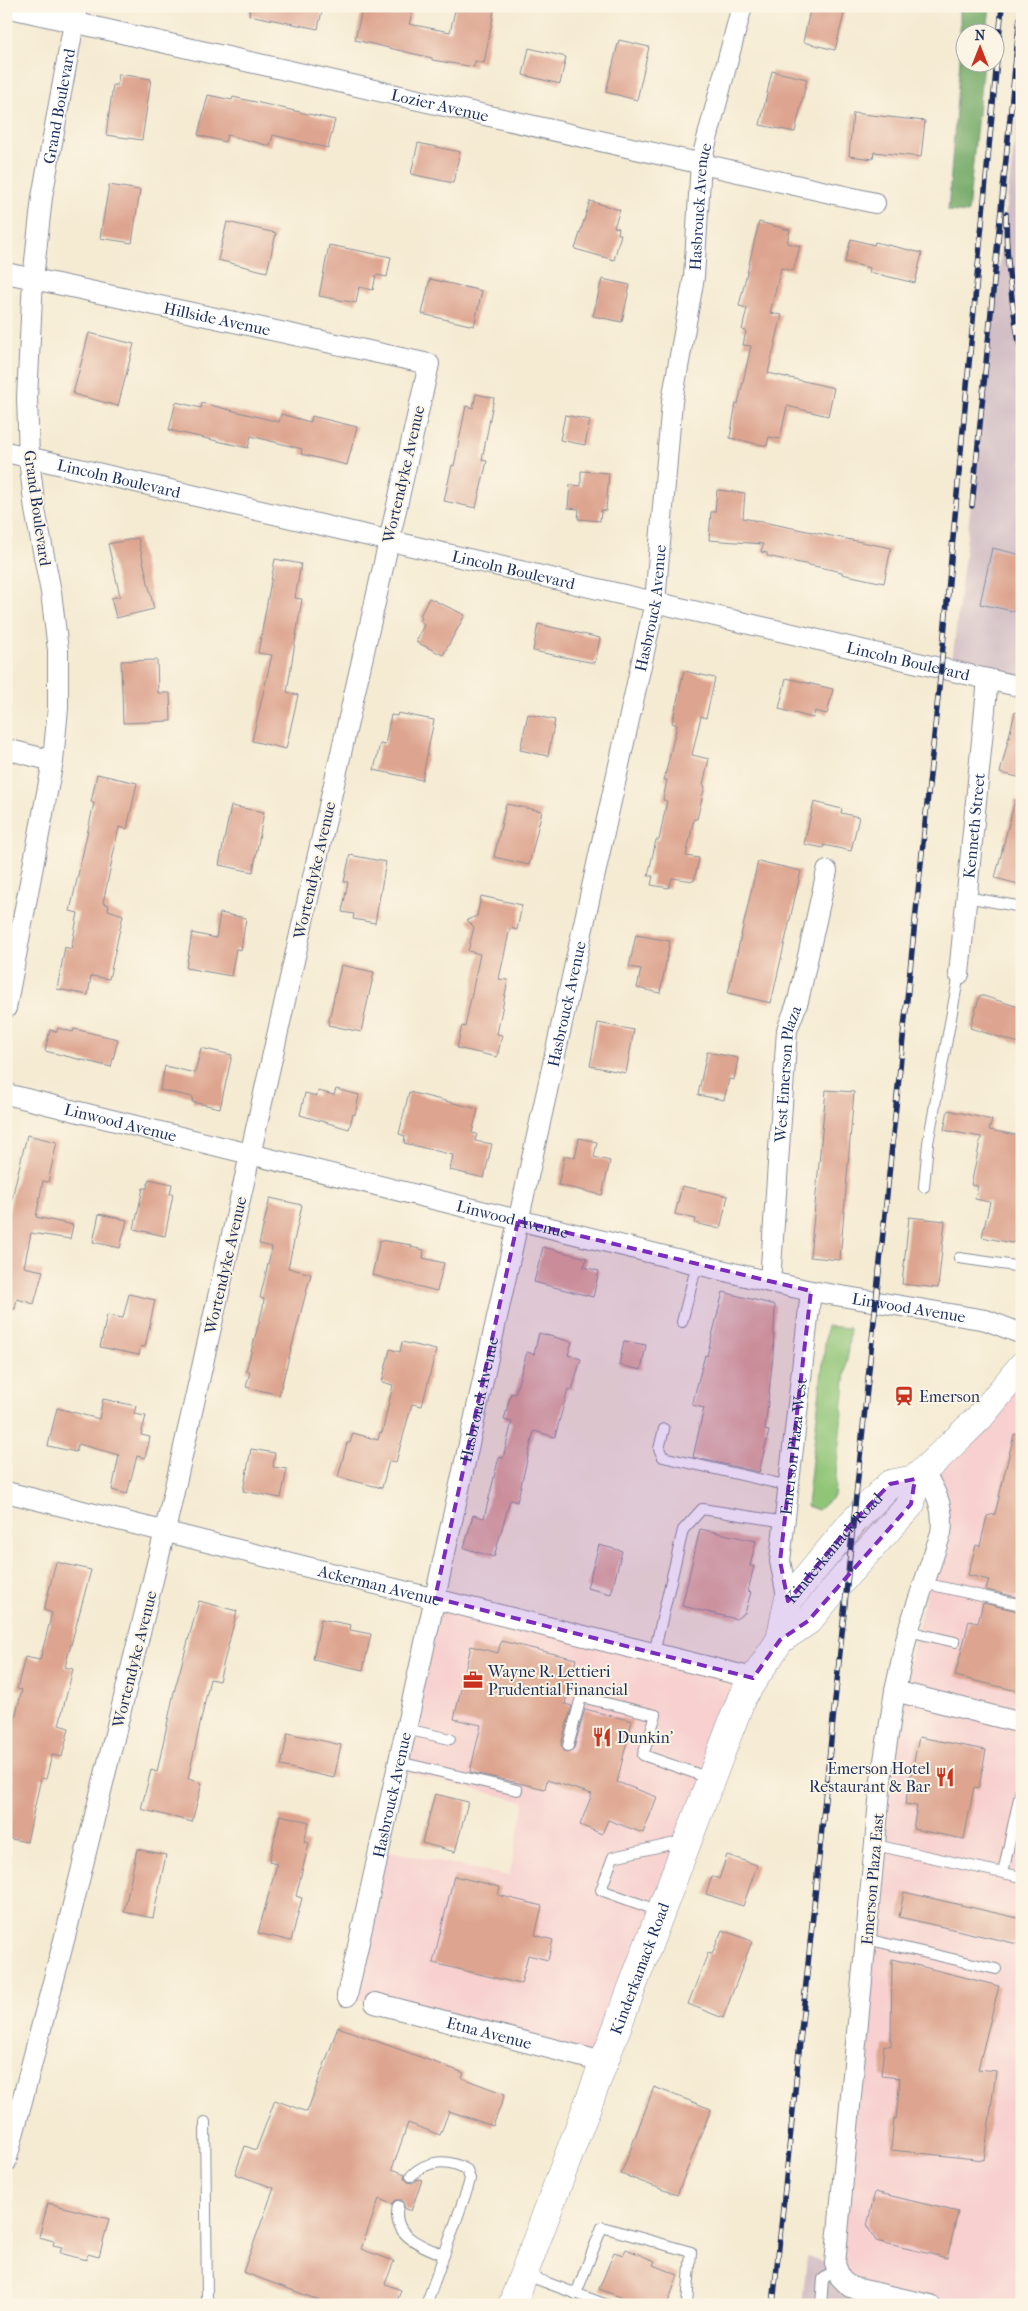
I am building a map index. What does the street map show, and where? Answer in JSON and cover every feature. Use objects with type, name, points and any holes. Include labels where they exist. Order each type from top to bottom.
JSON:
[{"type":"main road","points":[[919,1475],[979,1418],[1019,1376]]},
{"type":"main road","name":"Kinderkamack Road","points":[[780,1640],[788,1601],[852,1524],[890,1484],[919,1475]]},
{"type":"main road","name":"Kinderkamack Road","points":[[512,2305],[742,1697],[780,1640],[808,1621],[848,1573],[911,1504],[919,1475]]},
{"type":"street","name":"Hasbrouck Avenue","points":[[347,1996],[655,602],[672,401],[694,277],[701,162],[742,6]]},
{"type":"street","name":"Lozier Avenue","points":[[6,7],[76,14],[875,203]]},
{"type":"street","name":"Grand Boulevard","points":[[6,1008],[53,761],[58,708],[58,650],[52,592],[35,510],[29,458],[27,397],[33,279],[42,198],[76,14]]},
{"type":"street","name":"Hillside Avenue","points":[[6,273],[428,364]]},
{"type":"street","name":"Wortendyke Avenue","points":[[6,2162],[68,1925],[165,1531],[428,364]]},
{"type":"street","name":"Lincoln Boulevard","points":[[6,452],[1022,687]]},
{"type":"street","name":"Kenneth Street","points":[[959,974],[988,679]]},
{"type":"street","points":[[6,749],[53,761]]},
{"type":"street","name":"West Emerson Plaza","points":[[770,1282],[787,1030],[798,1001],[827,870]]},
{"type":"street","name":"Linwood Avenue","points":[[6,1094],[770,1282],[811,1291],[986,1320],[1022,1334]]},
{"type":"street","name":"Emerson Plaza West","points":[[788,1601],[780,1562],[811,1291]]},
{"type":"street","name":"Emerson Plaza East","points":[[837,2269],[835,2264],[881,1780],[895,1691],[908,1631],[943,1522],[936,1491],[919,1475]]},
{"type":"street","name":"Ackerman Avenue","points":[[6,1492],[753,1678]]},
{"type":"street","points":[[895,1691],[1022,1723]]},
{"type":"street","name":"Etna Avenue","points":[[375,2004],[603,2062]]},
{"type":"street","points":[[837,2269],[840,2277],[850,2286],[930,2305]]},
{"type":"lane","points":[[966,897],[1022,907]]},
{"type":"lane","points":[[924,1187],[928,1143],[959,974]]},
{"type":"lane","points":[[959,1258],[1022,1267]]},
{"type":"lane","points":[[682,1322],[697,1264]]},
{"type":"lane","points":[[664,1429],[659,1449],[664,1457],[789,1486]]},
{"type":"lane","points":[[654,1653],[683,1530],[696,1513],[702,1509],[785,1522]]},
{"type":"lane","points":[[923,1582],[1022,1605]]},
{"type":"lane","points":[[908,1631],[955,1642]]},
{"type":"lane","points":[[568,1746],[581,1697],[656,1715],[643,1755],[710,1779]]},
{"type":"lane","points":[[406,1729],[450,1739]]},
{"type":"lane","points":[[399,1762],[518,1790]]},
{"type":"lane","points":[[1003,1873],[1022,1784]]},
{"type":"lane","points":[[660,1912],[601,1890],[613,1857],[687,1840]]},
{"type":"lane","points":[[875,1845],[1022,1877]]},
{"type":"lane","points":[[866,1939],[996,1969]]},
{"type":"lane","points":[[205,2122],[207,2298],[210,2305]]},
{"type":"lane","points":[[411,2176],[420,2167],[436,2162],[452,2163],[467,2170],[470,2179],[426,2305]]},
{"type":"lane","points":[[398,2206],[397,2219],[400,2228],[406,2236],[414,2242],[444,2255]]},
{"type":"lane","points":[[576,2294],[602,2228],[691,2252],[687,2305]]},
{"type":"lane","points":[[821,2305],[823,2279],[837,2269]]},
{"type":"lane","points":[[523,2274],[607,2305]]},
{"type":"highlighted area","points":[[518,1221],[811,1291],[780,1561],[788,1601],[852,1523],[890,1484],[915,1479],[911,1504],[808,1621],[780,1640],[753,1678],[435,1598]]},
{"type":"shaded area","points":[[1022,78],[1022,687],[951,670]]},
{"type":"shaded area","points":[[1022,1366],[1022,2254],[1018,2305],[930,2305],[840,2277],[881,1780],[941,1533],[923,1471]]},
{"type":"shaded area","points":[[435,1598],[753,1678],[603,2062],[347,1996],[380,1849],[509,1876],[525,1802],[397,1770]]},
{"type":"shaded area","points":[[807,2257],[835,2264],[840,2277],[929,2305],[802,2305]]},
{"type":"green space","points":[[960,6],[990,6],[988,22],[960,22]]},
{"type":"green space","points":[[959,72],[982,72],[968,213],[948,211]]},
{"type":"green space","points":[[827,1326],[850,1328],[834,1496],[818,1510],[807,1506]]},
{"type":"building","points":[[250,6],[323,6],[318,29],[249,15]]},
{"type":"building","points":[[363,6],[383,6],[412,13],[409,24],[450,32],[456,6],[495,6],[484,63],[475,61],[474,67],[432,60],[432,58],[355,40]]},
{"type":"building","points":[[811,6],[846,6],[835,50],[803,42]]},
{"type":"building","points":[[619,40],[649,47],[637,100],[606,92]]},
{"type":"building","points":[[529,48],[566,57],[560,84],[523,75]]},
{"type":"building","points":[[772,71],[807,79],[795,132],[760,125]]},
{"type":"building","points":[[119,74],[151,79],[142,140],[106,135],[113,85],[117,85]]},
{"type":"building","points":[[208,95],[232,100],[233,97],[335,120],[328,148],[273,135],[270,146],[227,135],[225,142],[198,135]]},
{"type":"building","points":[[853,113],[925,121],[921,157],[874,152],[873,159],[849,156]]},
{"type":"building","points":[[418,143],[460,152],[453,183],[411,174]]},
{"type":"building","points":[[109,185],[140,190],[132,243],[100,238]]},
{"type":"building","points":[[590,201],[620,210],[614,227],[619,228],[618,234],[621,234],[614,260],[575,249]]},
{"type":"building","points":[[227,222],[276,233],[267,272],[218,260]]},
{"type":"building","points":[[759,222],[790,230],[787,243],[800,246],[793,271],[781,268],[770,313],[782,315],[768,373],[834,388],[828,416],[787,406],[780,439],[769,437],[767,446],[730,438],[736,403],[738,404],[751,346],[743,345],[746,331],[742,330],[747,308],[739,306]]},
{"type":"building","points":[[851,239],[874,245],[875,242],[922,253],[915,283],[869,272],[870,268],[845,262]]},
{"type":"building","points":[[329,245],[391,257],[387,277],[376,275],[373,290],[359,287],[356,303],[319,296]]},
{"type":"building","points":[[430,279],[482,291],[474,326],[422,314]]},
{"type":"building","points":[[602,279],[630,285],[622,322],[593,316]]},
{"type":"building","points":[[89,333],[134,344],[118,406],[73,394]]},
{"type":"building","points":[[476,394],[494,398],[482,460],[487,461],[476,508],[444,501],[452,465],[454,466],[466,406],[473,408]]},
{"type":"building","points":[[176,402],[201,408],[202,403],[279,422],[281,414],[310,422],[312,416],[357,427],[347,465],[301,454],[302,449],[251,436],[248,448],[169,430]]},
{"type":"building","points":[[565,415],[590,420],[585,445],[560,440]]},
{"type":"building","points":[[581,471],[609,473],[606,511],[601,510],[600,521],[578,519],[579,509],[568,508],[570,485],[581,486]]},
{"type":"building","points":[[717,490],[745,493],[743,518],[891,548],[884,583],[767,556],[767,553],[761,552],[763,544],[709,540],[711,512],[715,512]]},
{"type":"building","points":[[138,538],[154,609],[116,618],[111,598],[120,596],[108,544]]},
{"type":"building","points":[[992,548],[1022,555],[1022,613],[980,604]]},
{"type":"building","points":[[275,559],[301,564],[295,598],[302,599],[287,692],[298,695],[286,749],[252,741],[272,655],[258,653]]},
{"type":"building","points":[[429,598],[465,615],[443,655],[416,642],[424,625],[420,622],[422,618],[420,616]]},
{"type":"building","points":[[538,624],[600,638],[595,663],[533,651]]},
{"type":"building","points":[[157,660],[158,693],[170,693],[171,721],[123,723],[121,661]]},
{"type":"building","points":[[684,671],[715,678],[706,718],[701,716],[692,755],[709,759],[703,785],[705,786],[697,819],[694,819],[686,856],[699,858],[694,881],[672,878],[669,888],[651,885],[653,876],[648,876],[656,840],[659,840],[667,801],[663,800],[667,780],[664,780],[677,725],[672,723]]},
{"type":"building","points":[[786,678],[833,689],[827,714],[815,711],[813,718],[779,709]]},
{"type":"building","points":[[1015,712],[1022,713],[1022,778],[1000,773]]},
{"type":"building","points":[[398,713],[434,720],[422,780],[374,770],[380,744],[385,745],[391,715],[397,716]]},
{"type":"building","points":[[528,714],[555,720],[548,756],[520,750]]},
{"type":"building","points":[[97,774],[137,783],[127,829],[119,827],[103,903],[109,905],[108,910],[123,915],[109,979],[91,976],[88,995],[57,989],[65,947],[71,949],[78,913],[70,911],[94,803],[91,802]]},
{"type":"building","points":[[1015,800],[1022,801],[1022,885],[995,878]]},
{"type":"building","points":[[814,802],[842,809],[841,813],[859,817],[851,851],[824,845],[823,848],[804,844]]},
{"type":"building","points":[[506,804],[542,811],[529,865],[494,857]]},
{"type":"building","points":[[231,806],[264,812],[253,872],[219,865]]},
{"type":"building","points":[[350,855],[386,862],[375,923],[353,919],[354,914],[342,912],[348,882],[344,882]]},
{"type":"building","points":[[758,861],[801,871],[771,1003],[728,993]]},
{"type":"building","points":[[481,896],[522,905],[517,930],[510,928],[499,979],[508,980],[497,1034],[502,1035],[497,1057],[457,1048],[462,1026],[465,1027],[480,954],[468,951],[474,927],[467,920],[477,916]]},
{"type":"building","points":[[220,913],[246,918],[241,950],[236,949],[231,976],[186,968],[192,933],[216,938]]},
{"type":"building","points":[[636,935],[670,941],[660,993],[637,988],[641,969],[629,967]]},
{"type":"building","points":[[341,965],[374,972],[361,1032],[328,1025]]},
{"type":"building","points":[[980,995],[1022,1008],[1022,1044],[970,1028]]},
{"type":"building","points":[[598,1023],[634,1030],[626,1073],[590,1066]]},
{"type":"building","points":[[58,1028],[73,1032],[74,1029],[118,1039],[111,1067],[45,1051],[50,1030],[57,1032]]},
{"type":"building","points":[[201,1048],[232,1055],[220,1108],[192,1102],[193,1097],[160,1090],[165,1066],[195,1073]]},
{"type":"building","points":[[707,1052],[738,1058],[734,1080],[729,1079],[724,1100],[698,1095]]},
{"type":"building","points":[[336,1089],[359,1095],[355,1115],[353,1114],[349,1129],[300,1115],[305,1093],[317,1096],[318,1091],[334,1095]]},
{"type":"building","points":[[826,1090],[854,1092],[840,1260],[810,1257]]},
{"type":"building","points":[[409,1092],[478,1109],[472,1133],[477,1134],[475,1141],[492,1144],[484,1178],[450,1170],[453,1155],[404,1143],[405,1136],[399,1134]]},
{"type":"building","points":[[948,1110],[992,1120],[989,1130],[1022,1136],[1022,1227],[1019,1238],[1012,1243],[982,1237],[990,1202],[975,1199],[978,1186],[971,1185],[981,1137],[944,1130]]},
{"type":"building","points":[[27,1135],[57,1142],[48,1182],[43,1181],[36,1217],[73,1225],[70,1239],[31,1233],[24,1267],[43,1271],[34,1304],[17,1299],[15,1309],[6,1308],[6,1223]]},
{"type":"building","points":[[579,1138],[597,1142],[594,1157],[610,1161],[602,1195],[558,1185],[565,1155],[575,1158]]},
{"type":"building","points":[[149,1179],[172,1184],[170,1194],[173,1194],[165,1236],[134,1229],[143,1188],[147,1188]]},
{"type":"building","points":[[682,1186],[728,1196],[720,1229],[695,1223],[696,1219],[675,1214]]},
{"type":"building","points":[[270,1198],[302,1205],[288,1268],[311,1274],[279,1395],[246,1387],[250,1372],[246,1371],[263,1307],[264,1299],[260,1298],[272,1247],[259,1244]]},
{"type":"building","points":[[99,1214],[127,1220],[120,1248],[93,1242]]},
{"type":"building","points":[[909,1217],[945,1221],[938,1288],[902,1284]]},
{"type":"building","points":[[380,1240],[412,1245],[411,1247],[424,1250],[423,1258],[444,1263],[437,1291],[372,1275]]},
{"type":"building","points":[[543,1247],[587,1258],[584,1267],[599,1271],[593,1297],[534,1282]]},
{"type":"building","points":[[723,1292],[775,1305],[773,1355],[765,1430],[769,1431],[759,1472],[693,1457],[704,1408],[692,1405],[705,1355],[707,1356]]},
{"type":"building","points":[[129,1294],[155,1300],[145,1347],[141,1346],[139,1355],[100,1347],[107,1315],[123,1318]]},
{"type":"building","points":[[539,1333],[572,1342],[568,1355],[581,1359],[572,1390],[568,1389],[555,1437],[534,1431],[517,1502],[510,1500],[494,1557],[464,1548],[473,1515],[484,1518],[499,1457],[503,1458],[512,1422],[504,1420],[511,1393],[515,1394],[527,1352],[534,1354]]},
{"type":"building","points":[[624,1341],[646,1345],[641,1370],[619,1365]]},
{"type":"building","points":[[402,1342],[436,1350],[422,1406],[412,1404],[396,1462],[389,1461],[382,1488],[338,1477],[347,1443],[350,1443],[353,1433],[378,1440],[380,1432],[382,1433],[393,1385],[382,1382],[390,1349],[400,1352]]},
{"type":"building","points":[[103,1399],[136,1406],[134,1414],[146,1416],[141,1435],[150,1437],[145,1458],[137,1456],[127,1494],[112,1490],[119,1455],[78,1444],[76,1452],[48,1446],[57,1408],[99,1419]]},
{"type":"building","points":[[1014,1434],[1022,1435],[1022,1598],[986,1590],[989,1580],[968,1575],[976,1545],[980,1546],[987,1516],[995,1514]]},
{"type":"building","points":[[251,1449],[275,1453],[273,1467],[287,1469],[281,1498],[243,1491]]},
{"type":"building","points":[[700,1529],[756,1541],[750,1566],[754,1566],[748,1591],[751,1592],[745,1613],[736,1619],[682,1606]]},
{"type":"building","points":[[599,1545],[622,1551],[611,1594],[587,1588]]},
{"type":"building","points":[[56,1562],[91,1570],[65,1667],[73,1669],[59,1725],[69,1728],[62,1757],[52,1755],[46,1779],[41,1778],[27,1842],[6,1838],[6,1741],[9,1742],[22,1690],[17,1689],[25,1657],[40,1660],[52,1613],[44,1610]]},
{"type":"building","points":[[199,1601],[237,1611],[219,1681],[210,1679],[188,1779],[202,1783],[192,1822],[141,1809],[151,1770],[157,1772],[174,1692]]},
{"type":"building","points":[[983,1603],[1022,1612],[1022,1692],[955,1676],[969,1621],[978,1623]]},
{"type":"building","points":[[321,1619],[351,1625],[350,1630],[371,1634],[363,1670],[313,1659]]},
{"type":"building","points":[[501,1641],[576,1659],[565,1704],[572,1706],[561,1744],[564,1751],[570,1752],[574,1748],[585,1709],[632,1721],[617,1782],[657,1797],[643,1833],[608,1820],[602,1834],[580,1825],[592,1794],[547,1780],[545,1789],[470,1772],[481,1725],[454,1719],[471,1646],[498,1653]]},
{"type":"building","points":[[288,1733],[341,1745],[334,1778],[281,1766]]},
{"type":"building","points":[[919,1737],[986,1750],[979,1788],[974,1787],[964,1839],[913,1829],[917,1806],[905,1804]]},
{"type":"building","points":[[435,1794],[468,1802],[455,1852],[422,1843]]},
{"type":"building","points":[[280,1815],[309,1822],[304,1842],[309,1843],[296,1896],[302,1898],[291,1941],[258,1933],[277,1864],[269,1862]]},
{"type":"building","points":[[137,1849],[166,1855],[153,1918],[124,1912]]},
{"type":"building","points":[[727,1855],[757,1865],[743,1906],[706,1894],[712,1876],[719,1879]]},
{"type":"building","points":[[454,1876],[500,1887],[498,1895],[542,1906],[535,1935],[553,1940],[548,1960],[528,1955],[521,1984],[433,1963]]},
{"type":"building","points":[[904,1892],[1022,1919],[1022,1945],[899,1917]]},
{"type":"building","points":[[722,1930],[752,1941],[723,2018],[688,2004],[708,1953],[712,1954]]},
{"type":"building","points":[[892,1959],[999,1986],[978,2069],[996,2071],[984,2160],[891,2150],[900,2078],[881,2076],[884,2045],[891,2046]]},
{"type":"building","points":[[338,2027],[464,2073],[462,2078],[505,2094],[493,2126],[449,2111],[440,2135],[408,2123],[392,2169],[405,2174],[404,2178],[408,2182],[413,2183],[418,2179],[422,2180],[411,2211],[405,2209],[402,2200],[396,2200],[392,2204],[379,2199],[361,2249],[394,2261],[385,2284],[401,2290],[396,2305],[332,2305],[243,2272],[274,2188],[235,2174],[245,2146],[256,2150],[275,2100],[307,2112]]},
{"type":"building","points":[[654,2087],[711,2109],[677,2195],[621,2174]]},
{"type":"building","points":[[875,2192],[958,2212],[947,2258],[876,2241],[867,2226]]},
{"type":"building","points":[[48,2203],[109,2219],[99,2257],[88,2254],[86,2260],[60,2253],[62,2247],[53,2245],[54,2241],[39,2237]]},
{"type":"building","points":[[626,2249],[655,2261],[653,2265],[678,2275],[667,2305],[642,2305],[599,2289],[614,2252],[623,2255]]},
{"type":"railway","points":[[773,2305],[941,668],[1002,6]]},
{"type":"railway","points":[[972,506],[1021,6]]},
{"type":"railway","points":[[1006,214],[1010,286],[1022,357]]},
{"type":"place","name":"Emerson","points":[[904,1396]]},
{"type":"place","name":"Wayne R. Lettieri Prudential Financial","points":[[473,1680]]},
{"type":"place","name":"Dunkin'","points":[[602,1737]]},
{"type":"place","name":"Emerson Hotel Restaurant & Bar","points":[[945,1777]]}]
